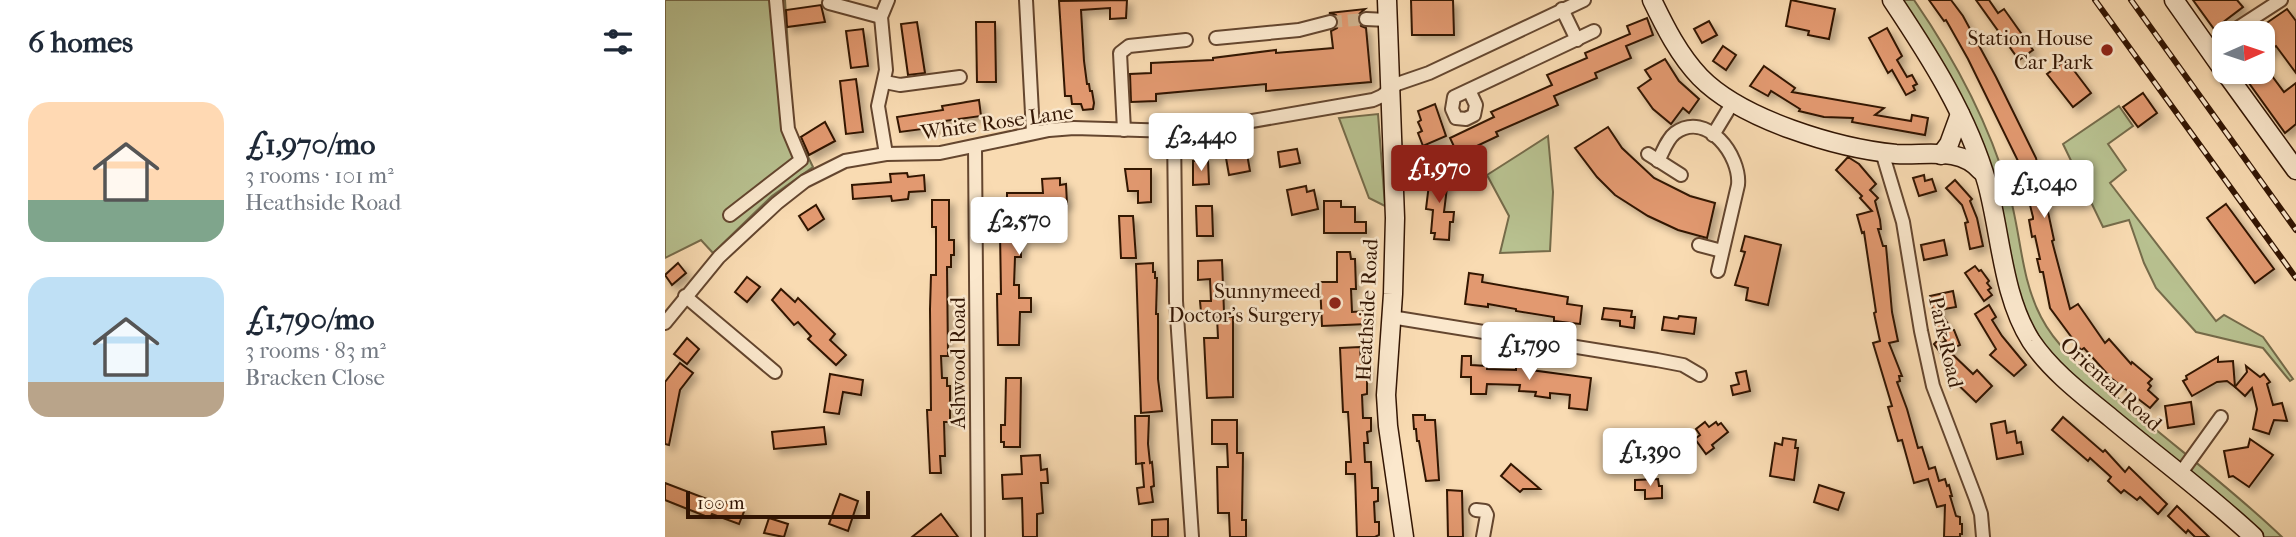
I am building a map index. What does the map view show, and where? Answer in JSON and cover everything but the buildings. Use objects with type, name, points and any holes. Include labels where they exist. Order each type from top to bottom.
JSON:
[{"type":"street","points":[[730,215],[801,160],[789,129],[776,0]]},
{"type":"street","points":[[886,154],[878,106],[886,70],[881,17],[888,0]]},
{"type":"street","points":[[1026,0],[1033,132]]},
{"type":"street","name":"Heathside Road","points":[[1387,0],[1395,218],[1386,379],[1387,419],[1404,537]]},
{"type":"street","name":"White Rose Lane","points":[[665,323],[719,257],[776,203],[805,181],[839,163],[886,154],[940,153],[1033,132],[1074,128],[1174,131],[1289,116],[1373,100],[1389,90],[1584,0]]},
{"type":"street","points":[[1652,0],[1675,43],[1694,70],[1715,90],[1733,102],[1780,125],[1803,132],[1882,152],[1969,159],[1984,173]]},
{"type":"street","name":"Oriental Road","points":[[1892,0],[1930,57],[1961,114],[1984,173],[2013,298],[2032,341],[2079,392],[2217,503],[2254,537]]},
{"type":"street","points":[[2174,0],[2212,52]]},
{"type":"street","points":[[2249,21],[2281,0]]},
{"type":"street","points":[[829,3],[881,17]]},
{"type":"street","points":[[1562,9],[1577,40]]},
{"type":"street","points":[[1366,19],[1387,20]]},
{"type":"street","points":[[1216,38],[1299,30],[1330,22]]},
{"type":"street","points":[[1469,90],[1594,31]]},
{"type":"street","points":[[1124,130],[1119,53],[1129,46],[1186,40]]},
{"type":"street","points":[[885,82],[900,85],[960,77]]},
{"type":"street","points":[[2235,84],[2294,165]]},
{"type":"street","points":[[1713,135],[1733,102]]},
{"type":"street","points":[[1941,155],[1949,144],[1961,114]]},
{"type":"street","points":[[1681,175],[1653,157],[1677,131],[1690,127],[1702,127],[1713,135],[1728,149],[1739,172],[1718,271]]},
{"type":"street","points":[[1174,131],[1176,301],[1192,537]]},
{"type":"street","name":"Ashwood Road","points":[[975,147],[978,537]]},
{"type":"street","name":"Park Road","points":[[1882,152],[1903,222],[1931,377],[1981,514],[1983,537]]},
{"type":"street","points":[[1699,245],[1722,251]]},
{"type":"street","points":[[685,296],[775,372]]},
{"type":"street","points":[[1391,317],[1657,360],[1683,365],[1700,375]]},
{"type":"street","points":[[2180,474],[2221,417]]},
{"type":"street","points":[[1476,510],[1485,511],[1487,515],[1483,537]]},
{"type":"green space","points":[[665,0],[785,0],[793,126],[813,167],[772,196],[713,253],[701,240],[665,258]]},
{"type":"green space","points":[[1896,0],[1914,0],[1943,44],[1980,115],[2008,189],[2034,302],[2048,329],[2085,370],[2282,537],[2259,537],[2083,388],[2036,339],[2019,303],[1994,190]]},
{"type":"green space","points":[[2119,106],[2133,126],[2108,144],[2126,170],[2110,183],[2216,321],[2224,315],[2263,337],[2293,379],[2290,381],[2263,348],[2196,332],[2156,288],[2129,220],[2103,227],[2063,144]]},
{"type":"green space","points":[[1378,114],[1385,206],[1369,198],[1339,118]]},
{"type":"green space","points":[[1548,136],[1553,192],[1550,251],[1500,253],[1509,216],[1487,175]]},
{"type":"tunnel","points":[[1330,22],[1366,19]]},
{"type":"railway","points":[[2095,0],[2296,278]]},
{"type":"railway","points":[[2131,0],[2296,230]]},
{"type":"place","name":"Station House Car Park","points":[[2107,50]]},
{"type":"place","name":"Sunnymeed Doctor's Surgery","points":[[1335,303]]}]
